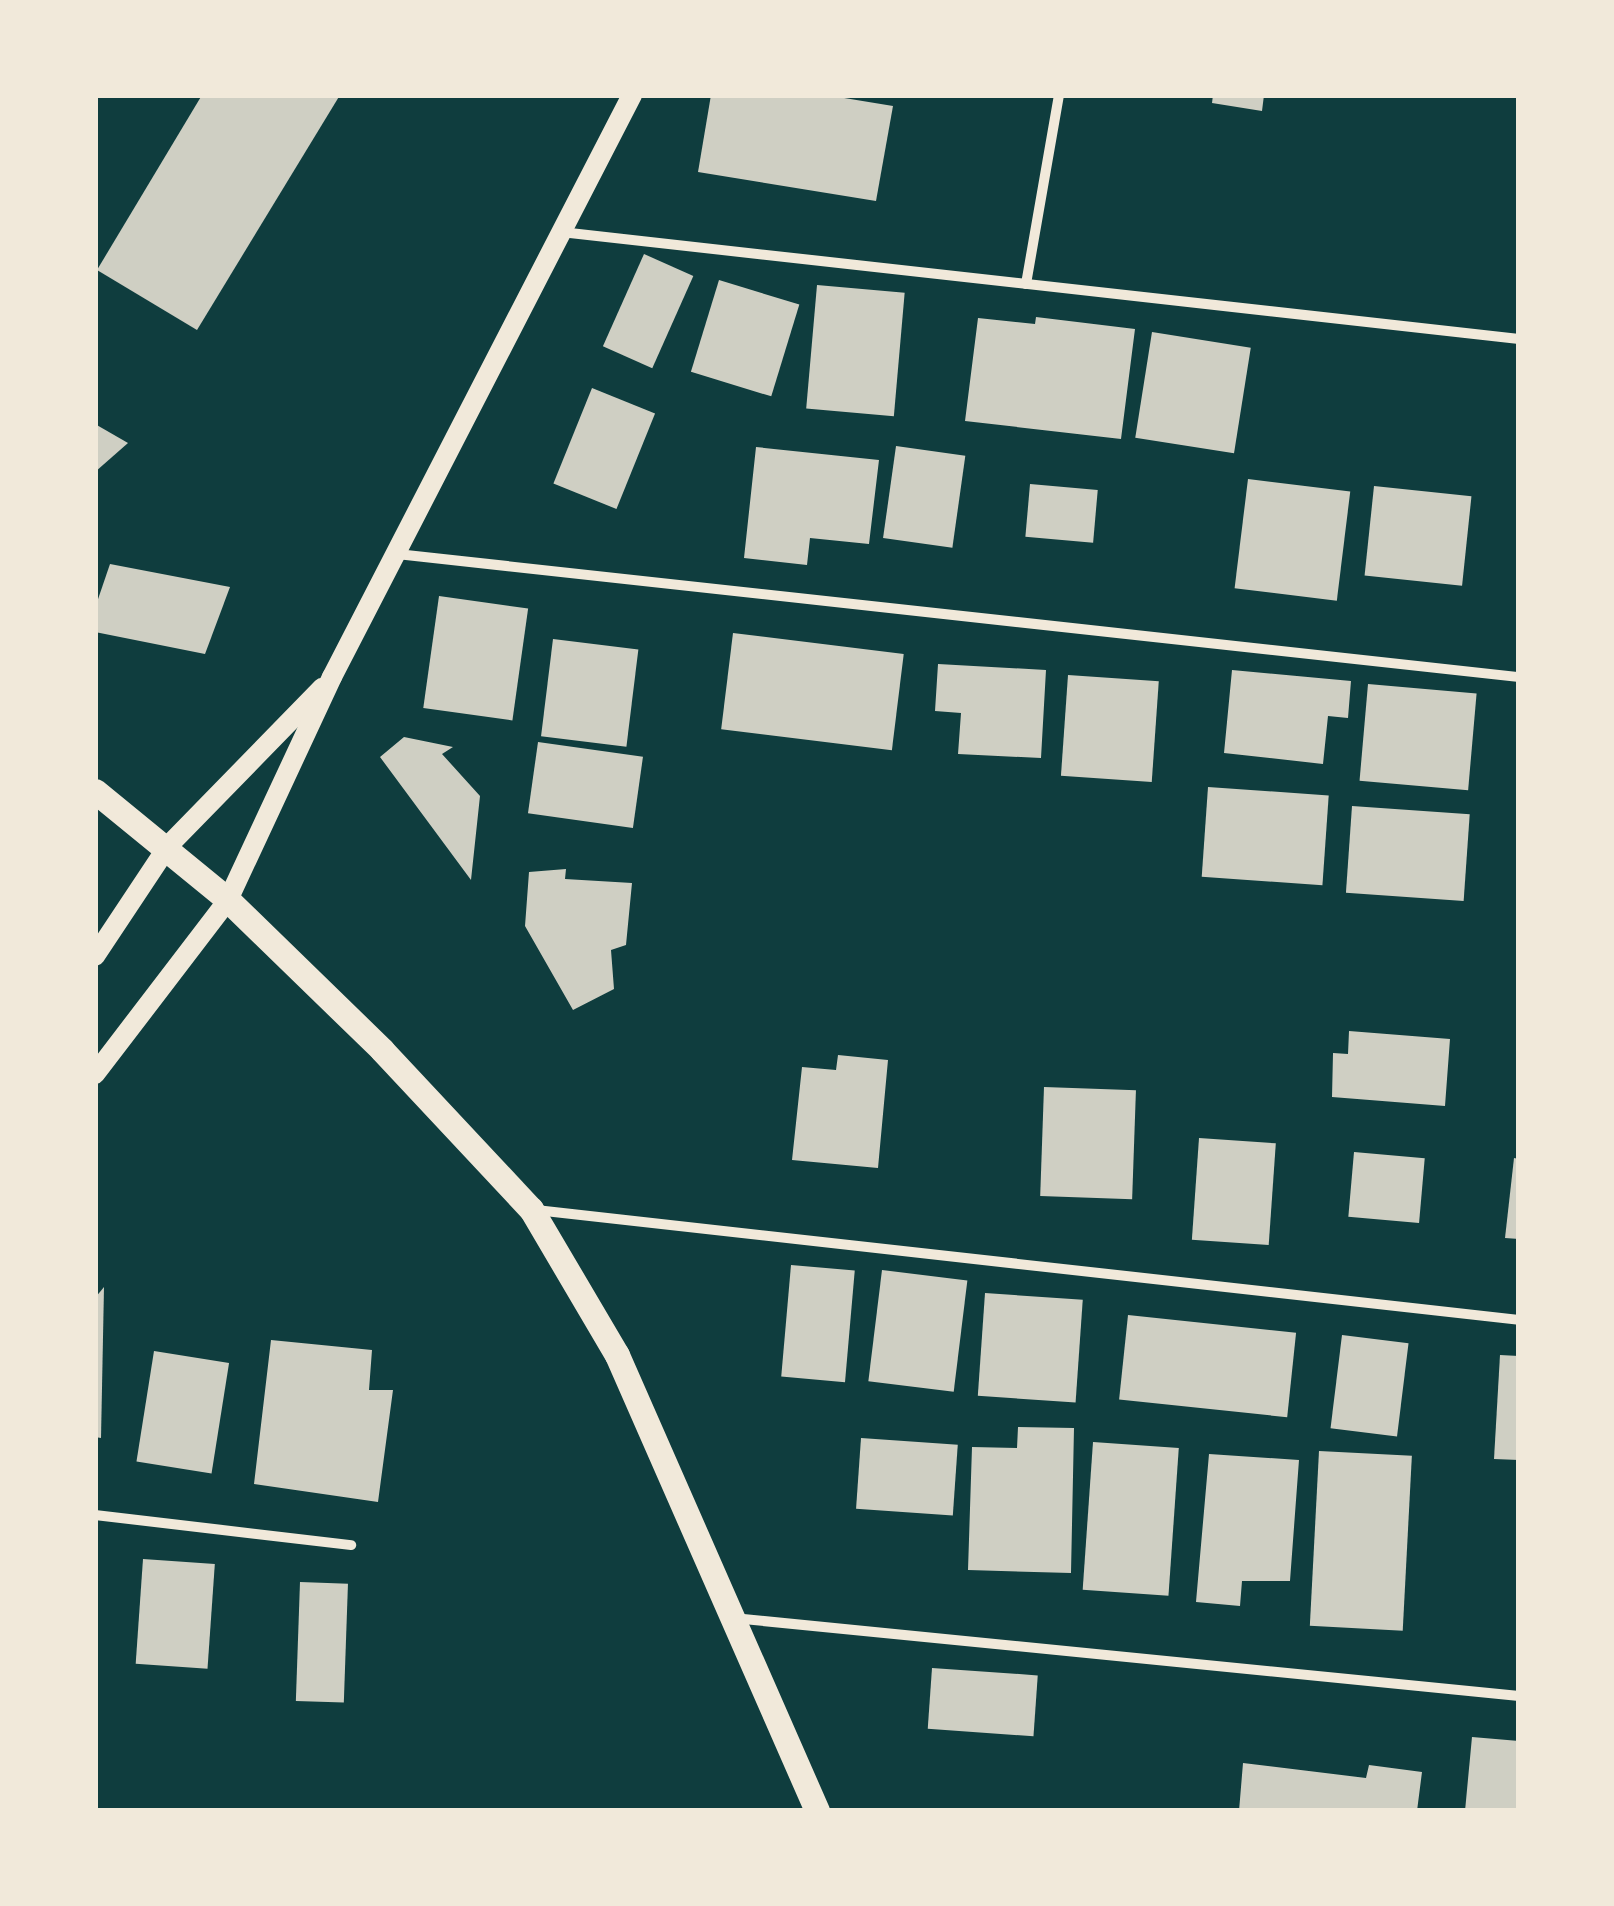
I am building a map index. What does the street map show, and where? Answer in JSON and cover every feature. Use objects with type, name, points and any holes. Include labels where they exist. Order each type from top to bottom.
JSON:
[{"type":"main road","points":[[95,1074],[228,900],[332,677],[632,95]]},
{"type":"main road","points":[[95,956],[168,846],[332,677]]},
{"type":"main road","points":[[95,791],[168,846],[228,900],[382,1050],[531,1209],[617,1355],[817,1811]]},
{"type":"street","points":[[1026,284],[1059,95]]},
{"type":"street","points":[[561,232],[1519,338]]},
{"type":"street","points":[[396,554],[1519,678]]},
{"type":"street","points":[[531,1209],[1519,1320]]},
{"type":"street","points":[[95,1515],[350,1546]]},
{"type":"street","points":[[732,1618],[1519,1696]]},
{"type":"building","points":[[202,95],[340,95],[197,330],[97,270]]},
{"type":"building","points":[[711,95],[826,95],[893,106],[876,201],[698,172]]},
{"type":"building","points":[[1213,95],[1264,95],[1262,111],[1212,103]]},
{"type":"building","points":[[644,254],[693,276],[652,368],[603,346]]},
{"type":"building","points":[[719,280],[799,305],[771,396],[691,372]]},
{"type":"building","points":[[817,285],[905,293],[894,416],[806,409]]},
{"type":"building","points":[[1036,317],[1135,329],[1121,439],[965,421],[978,318],[1035,324]]},
{"type":"building","points":[[1152,332],[1251,348],[1234,453],[1135,438]]},
{"type":"building","points":[[592,388],[655,413],[616,509],[553,483]]},
{"type":"building","points":[[95,424],[128,443],[95,472]]},
{"type":"building","points":[[896,446],[965,456],[952,548],[883,538]]},
{"type":"building","points":[[756,447],[879,460],[869,544],[810,538],[807,565],[744,558]]},
{"type":"building","points":[[1248,479],[1350,492],[1337,601],[1235,588]]},
{"type":"building","points":[[1030,484],[1098,490],[1093,543],[1025,537]]},
{"type":"building","points":[[1374,486],[1471,496],[1462,586],[1365,576]]},
{"type":"building","points":[[110,564],[230,587],[205,654],[95,632],[95,608]]},
{"type":"building","points":[[439,596],[528,609],[512,720],[423,708]]},
{"type":"building","points":[[733,633],[904,654],[892,750],[721,729]]},
{"type":"building","points":[[553,639],[638,649],[626,747],[541,736]]},
{"type":"building","points":[[938,664],[1046,670],[1041,758],[958,754],[961,713],[935,711]]},
{"type":"building","points":[[1232,670],[1351,681],[1348,718],[1328,716],[1323,764],[1224,753]]},
{"type":"building","points":[[1068,675],[1159,681],[1152,782],[1061,776]]},
{"type":"building","points":[[1368,684],[1477,693],[1468,790],[1360,781]]},
{"type":"building","points":[[404,737],[453,747],[442,754],[480,796],[471,880],[380,757]]},
{"type":"building","points":[[538,742],[643,757],[633,828],[528,813]]},
{"type":"building","points":[[1208,787],[1329,795],[1322,885],[1202,877]]},
{"type":"building","points":[[1352,806],[1470,814],[1464,901],[1346,893]]},
{"type":"building","points":[[566,869],[565,879],[632,883],[626,945],[611,950],[614,989],[573,1010],[525,926],[529,872]]},
{"type":"building","points":[[1349,1031],[1450,1039],[1445,1106],[1332,1097],[1333,1053],[1348,1054]]},
{"type":"building","points":[[838,1055],[888,1060],[878,1168],[792,1160],[802,1067],[836,1070]]},
{"type":"building","points":[[1044,1087],[1136,1090],[1132,1199],[1040,1196]]},
{"type":"building","points":[[1199,1138],[1276,1143],[1269,1245],[1192,1240]]},
{"type":"building","points":[[1354,1152],[1425,1158],[1419,1223],[1348,1217]]},
{"type":"building","points":[[1514,1158],[1519,1159],[1519,1239],[1505,1238]]},
{"type":"building","points":[[791,1265],[855,1271],[845,1382],[781,1377]]},
{"type":"building","points":[[882,1270],[967,1280],[954,1392],[868,1381]]},
{"type":"building","points":[[104,1287],[101,1438],[95,1437],[95,1298]]},
{"type":"building","points":[[985,1293],[1083,1300],[1076,1403],[978,1396]]},
{"type":"building","points":[[1128,1315],[1296,1333],[1287,1417],[1119,1400]]},
{"type":"building","points":[[1342,1335],[1409,1343],[1397,1436],[1331,1428]]},
{"type":"building","points":[[271,1340],[372,1350],[369,1390],[393,1390],[378,1502],[254,1484]]},
{"type":"building","points":[[154,1351],[229,1363],[212,1474],[136,1462]]},
{"type":"building","points":[[1500,1355],[1519,1356],[1519,1460],[1494,1459]]},
{"type":"building","points":[[1018,1427],[1074,1428],[1071,1573],[968,1570],[972,1447],[1017,1448]]},
{"type":"building","points":[[861,1438],[958,1445],[953,1516],[856,1509]]},
{"type":"building","points":[[1093,1442],[1179,1448],[1168,1596],[1083,1590]]},
{"type":"building","points":[[1319,1451],[1412,1456],[1403,1631],[1310,1626]]},
{"type":"building","points":[[1209,1454],[1299,1460],[1290,1581],[1242,1581],[1240,1606],[1196,1602]]},
{"type":"building","points":[[143,1559],[215,1564],[208,1669],[136,1664]]},
{"type":"building","points":[[300,1582],[348,1584],[344,1703],[296,1701]]},
{"type":"building","points":[[932,1668],[1038,1675],[1033,1736],[928,1729]]},
{"type":"building","points":[[1472,1737],[1519,1741],[1519,1811],[1465,1811]]},
{"type":"building","points":[[1243,1763],[1366,1778],[1369,1765],[1422,1772],[1417,1811],[1239,1811]]}]
